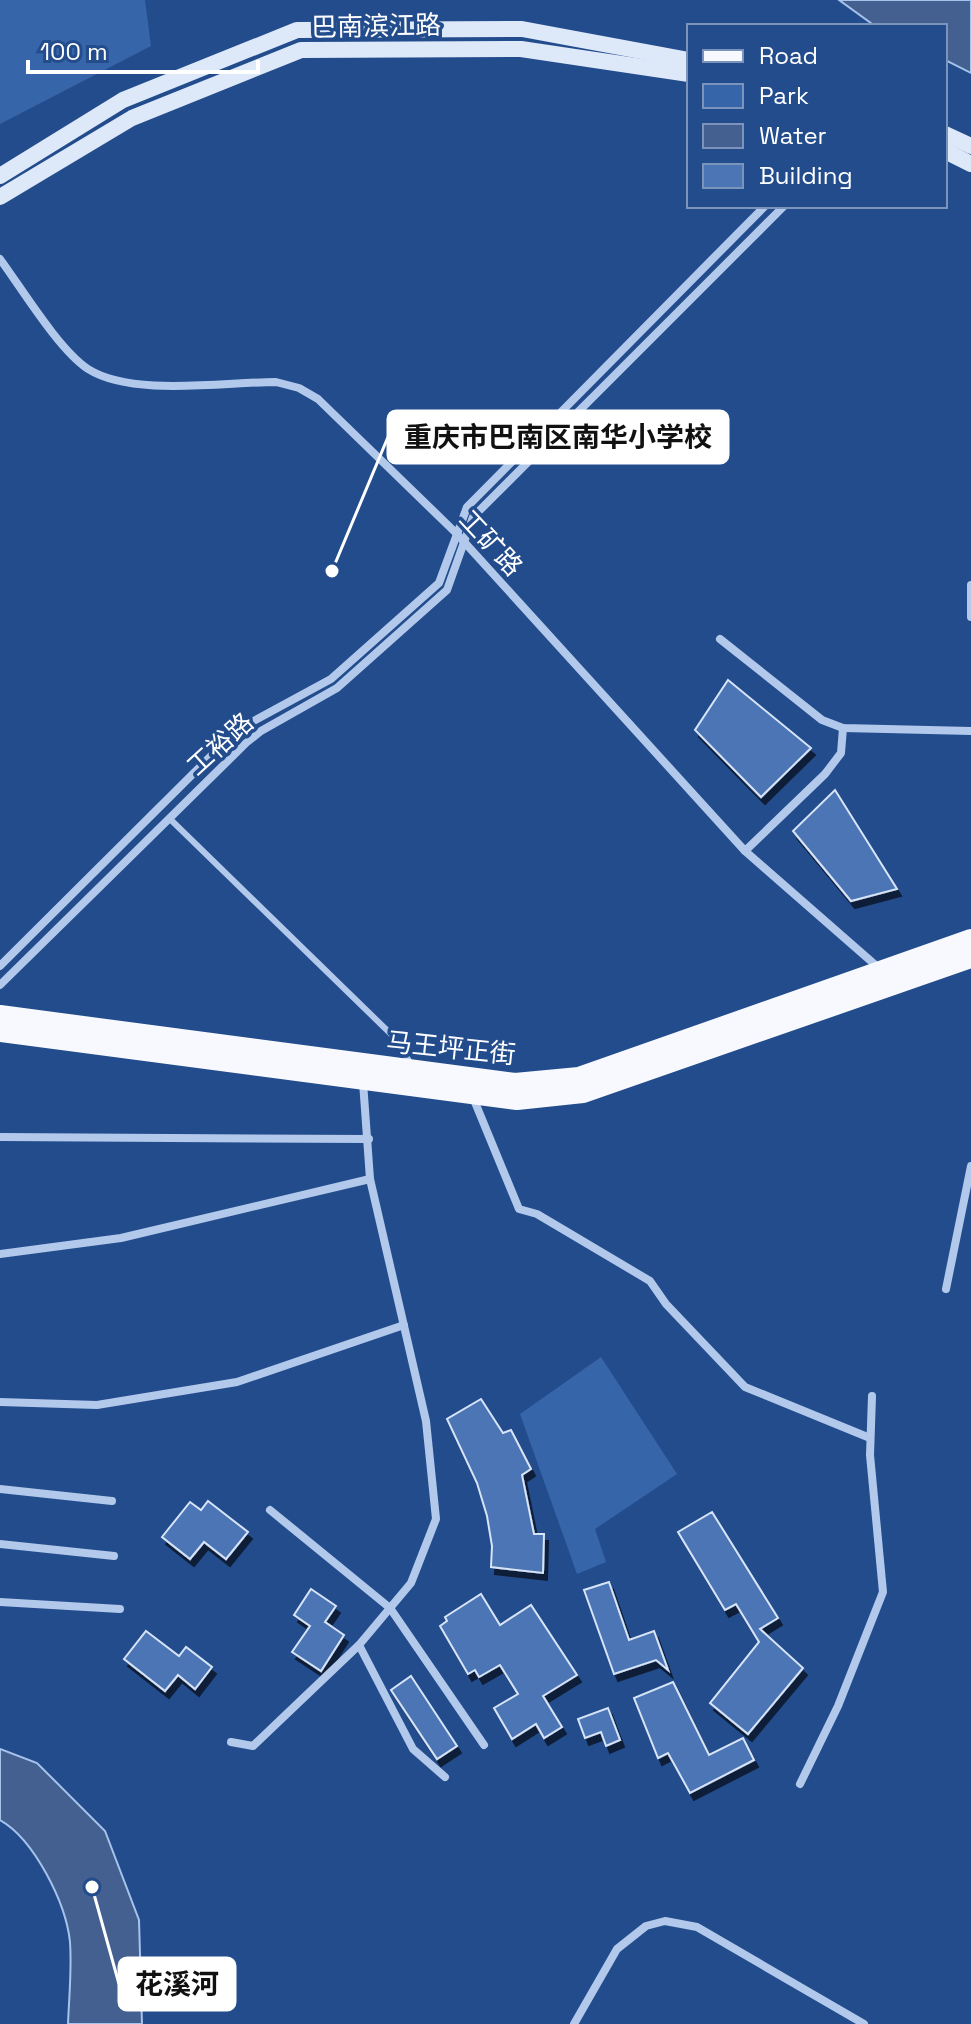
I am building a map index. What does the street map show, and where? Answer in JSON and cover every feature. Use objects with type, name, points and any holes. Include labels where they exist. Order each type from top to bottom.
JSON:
[{"type":"main road","name":"巴南滨江路","points":[[0,176],[123,100],[297,30],[522,29],[687,60]]},
{"type":"main road","name":"巴南滨江路","points":[[0,197],[132,118],[301,50],[521,49],[687,74]]},
{"type":"main road","points":[[947,135],[971,146]]},
{"type":"main road","points":[[947,152],[971,164]]},
{"type":"main road","name":"马王坪正街","points":[[0,1032],[517,1100],[583,1093],[889,978],[971,939]]},
{"type":"main road","name":"马王坪正街","points":[[0,1015],[515,1083],[579,1077],[889,978],[971,958]]},
{"type":"street","name":"工裕路","points":[[0,966],[237,730],[331,679],[439,583],[467,507],[763,208]]},
{"type":"street","name":"工裕路","points":[[0,985],[253,737],[337,688],[447,590],[473,517],[782,208]]},
{"type":"street","name":"工矿路","points":[[0,259],[71,353],[87,369],[113,381],[143,384],[276,382],[299,388],[318,399],[456,533],[745,851],[889,978]]},
{"type":"street","points":[[971,585],[971,617]]},
{"type":"street","points":[[720,639],[822,720],[843,728],[971,731]]},
{"type":"street","points":[[745,851],[825,774],[841,753],[843,728]]},
{"type":"street","points":[[231,1742],[253,1746],[359,1645],[411,1583],[436,1519],[426,1421],[370,1179],[362,1080]]},
{"type":"street","points":[[472,1095],[519,1209],[537,1214],[650,1281],[666,1304],[745,1387],[870,1438]]},
{"type":"street","points":[[0,1137],[369,1139]]},
{"type":"street","points":[[946,1289],[971,1166]]},
{"type":"street","points":[[0,1254],[121,1238],[370,1179]]},
{"type":"street","points":[[0,1402],[97,1405],[237,1382],[404,1325]]},
{"type":"street","points":[[800,1784],[838,1706],[883,1592],[870,1438],[872,1396]]},
{"type":"street","points":[[0,1489],[112,1501]]},
{"type":"street","points":[[270,1510],[390,1608],[484,1745]]},
{"type":"street","points":[[0,1544],[114,1556]]},
{"type":"street","points":[[0,1602],[120,1609]]},
{"type":"street","points":[[359,1645],[413,1749],[445,1777]]},
{"type":"street","points":[[574,2024],[617,1949],[646,1926],[665,1921],[697,1927],[864,2024]]},
{"type":"lane","points":[[170,819],[395,1038],[415,1071]]},
{"type":"green space","points":[[0,0],[145,0],[151,46],[0,124]]},
{"type":"green space","points":[[601,1357],[677,1474],[595,1529],[606,1562],[577,1574],[520,1414]]},
{"type":"water","points":[[839,0],[971,0],[971,73],[947,61],[947,24],[872,24]]},
{"type":"water","points":[[0,1749],[37,1763],[105,1831],[139,1920],[142,2024],[68,2024],[71,1962],[67,1926],[55,1891],[36,1857],[13,1829],[0,1820]]},
{"type":"building","points":[[728,680],[811,748],[761,797],[695,730]]},
{"type":"building","points":[[835,790],[897,889],[851,901],[793,831]]},
{"type":"building","points":[[481,1399],[503,1433],[511,1430],[531,1469],[522,1475],[534,1534],[544,1534],[543,1573],[491,1567],[492,1546],[487,1516],[477,1483],[447,1419]]},
{"type":"building","points":[[208,1501],[248,1532],[226,1559],[204,1542],[190,1559],[162,1537],[190,1502],[201,1510]]},
{"type":"building","points":[[712,1512],[778,1618],[760,1629],[803,1668],[748,1734],[710,1703],[759,1642],[736,1604],[725,1610],[678,1532]]},
{"type":"building","points":[[609,1582],[629,1640],[654,1631],[668,1670],[656,1660],[614,1674],[584,1590]]},
{"type":"building","points":[[311,1589],[336,1606],[325,1622],[344,1635],[321,1671],[292,1652],[310,1626],[294,1615]]},
{"type":"building","points":[[481,1594],[500,1625],[531,1605],[577,1675],[543,1696],[562,1727],[544,1738],[536,1724],[512,1739],[494,1708],[518,1694],[500,1665],[479,1677],[475,1670],[468,1674],[440,1626],[447,1621],[445,1617]]},
{"type":"building","points":[[146,1631],[179,1656],[186,1647],[212,1667],[195,1689],[178,1675],[165,1691],[124,1659]]},
{"type":"building","points":[[411,1676],[457,1746],[437,1759],[391,1690]]},
{"type":"building","points":[[673,1682],[709,1755],[743,1738],[754,1760],[690,1793],[668,1753],[658,1758],[634,1698]]},
{"type":"building","points":[[608,1708],[620,1740],[606,1746],[601,1732],[585,1738],[578,1719]]},
{"type":"place","name":"重庆市巴南区南华小学校","points":[[332,571]]},
{"type":"place","name":"花溪河","points":[[92,1887]]}]
